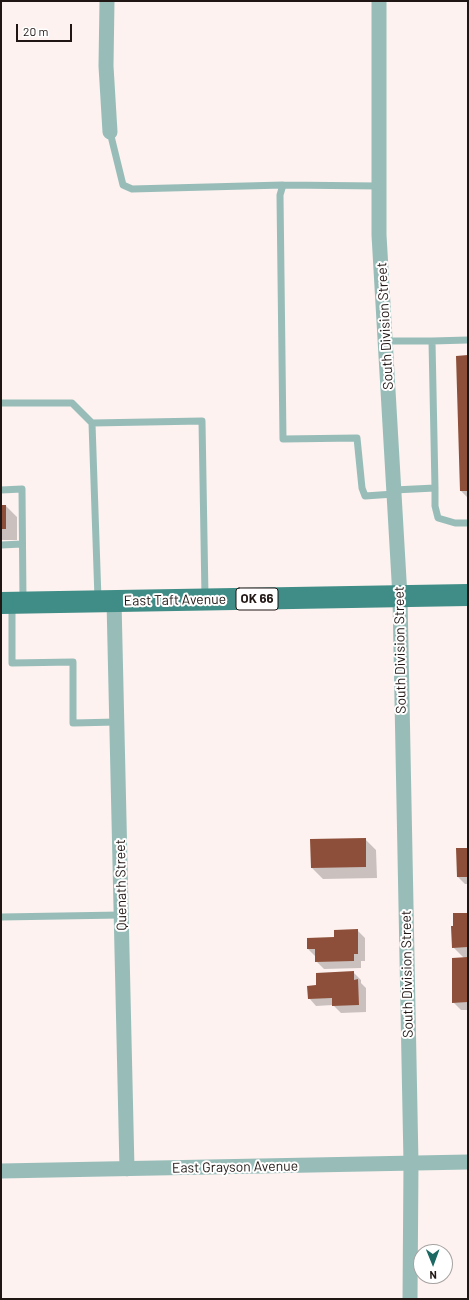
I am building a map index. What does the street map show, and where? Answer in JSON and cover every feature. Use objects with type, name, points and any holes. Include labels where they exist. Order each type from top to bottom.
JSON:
[{"type":"main road","name":"East Taft Avenue","points":[[12,603],[468,595]]},
{"type":"street","points":[[107,1],[106,66],[110,132]]},
{"type":"street","name":"South Division Street","points":[[379,1],[380,235],[400,597],[411,1163],[410,1299]]},
{"type":"street","name":"Quenath Street","points":[[106,601],[118,722],[127,1169]]},
{"type":"street","name":"East Grayson Avenue","points":[[1,1171],[468,1162]]},
{"type":"lane","points":[[110,132],[123,184],[132,189],[283,185],[379,186]]},
{"type":"lane","points":[[283,185],[280,195],[283,439],[357,438],[362,488],[365,496],[435,488]]},
{"type":"lane","points":[[385,341],[468,340]]},
{"type":"lane","points":[[432,341],[435,506],[438,518],[455,523],[468,523]]},
{"type":"lane","points":[[1,403],[72,403],[92,423],[106,601]]},
{"type":"lane","points":[[92,423],[202,421],[205,600]]},
{"type":"lane","points":[[1,490],[22,489],[22,544],[12,603],[12,663],[73,662],[73,723],[118,722]]},
{"type":"lane","points":[[1,545],[22,544]]},
{"type":"lane","points":[[1,917],[121,915]]},
{"type":"building","points":[[468,355],[468,491],[460,491],[456,356]]},
{"type":"building","points":[[1,505],[6,505],[6,529],[1,529]]},
{"type":"building","points":[[366,838],[366,867],[311,868],[310,839]]},
{"type":"building","points":[[456,848],[468,848],[468,877],[457,877]]},
{"type":"building","points":[[453,913],[468,913],[468,947],[452,948],[451,926],[453,926]]},
{"type":"building","points":[[358,929],[358,954],[354,954],[354,961],[315,962],[315,949],[307,949],[307,938],[334,937],[334,930]]},
{"type":"building","points":[[468,957],[468,1002],[452,1003],[452,958]]},
{"type":"building","points":[[354,971],[354,980],[358,979],[359,1005],[332,1006],[332,998],[308,999],[307,986],[316,985],[316,973]]}]
